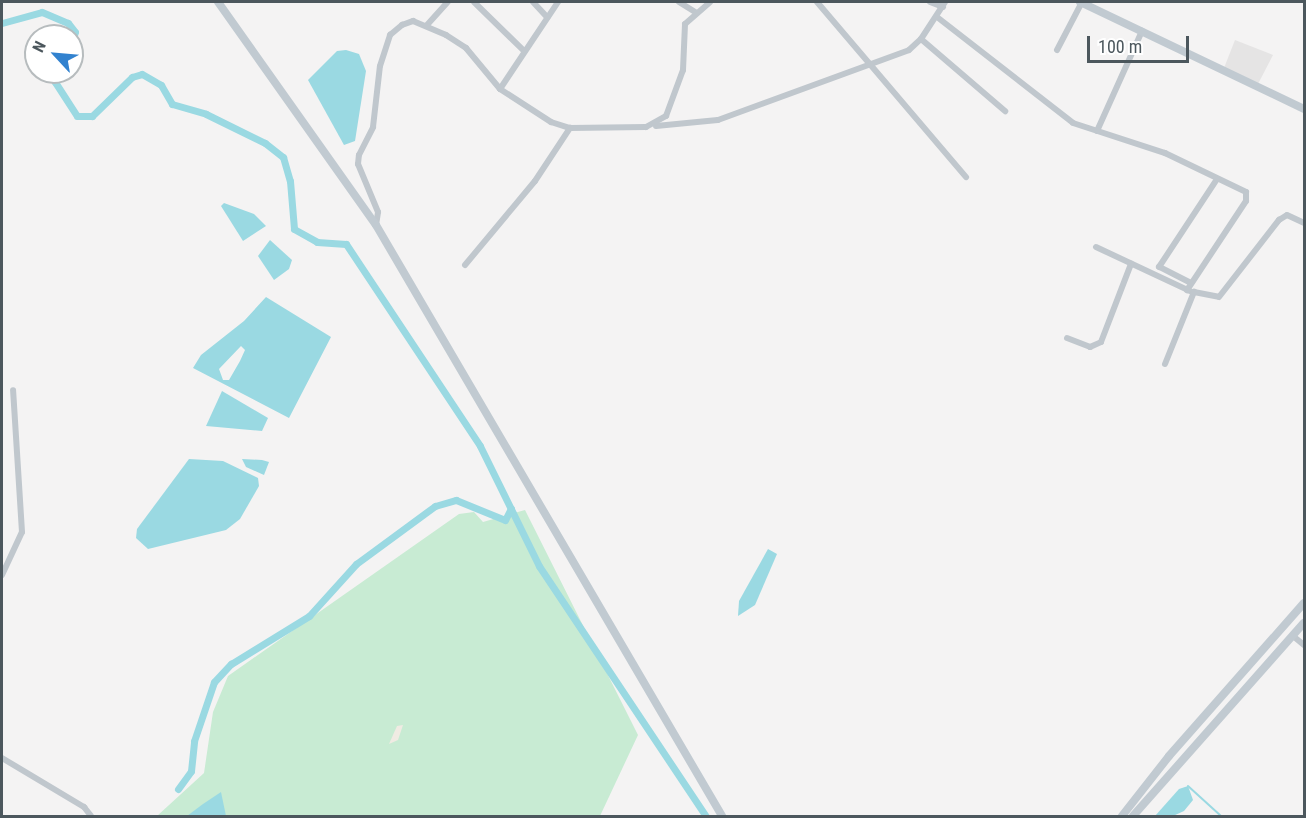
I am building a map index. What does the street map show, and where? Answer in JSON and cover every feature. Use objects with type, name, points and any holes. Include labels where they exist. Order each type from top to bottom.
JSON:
[{"type":"main road","points":[[218,2],[376,225],[722,816]]},
{"type":"main road","points":[[1081,2],[1305,110]]},
{"type":"main road","points":[[1122,816],[1169,756],[1305,603]]},
{"type":"main road","points":[[1133,816],[1305,623]]},
{"type":"street","points":[[427,25],[448,2]]},
{"type":"street","points":[[474,2],[524,51]]},
{"type":"street","points":[[533,2],[547,17]]},
{"type":"street","points":[[500,89],[558,2]]},
{"type":"street","points":[[679,2],[695,12]]},
{"type":"street","points":[[646,127],[666,116],[683,70],[685,24],[695,12],[710,2]]},
{"type":"street","points":[[817,2],[966,177]]},
{"type":"street","points":[[376,225],[378,212],[358,164],[373,127],[380,66],[390,35],[413,21],[427,25],[466,48],[500,89],[537,115],[570,128],[646,127],[718,120],[909,51],[921,39],[944,4],[930,2]]},
{"type":"street","points":[[1057,50],[1081,2]]},
{"type":"street","points":[[937,17],[1064,116],[1097,132],[1165,153],[1246,192],[1246,201],[1191,283],[1165,364]]},
{"type":"street","points":[[1097,132],[1142,31]]},
{"type":"street","points":[[921,39],[1005,111]]},
{"type":"street","points":[[465,265],[535,181],[570,128]]},
{"type":"street","points":[[1191,283],[1159,267],[1217,178]]},
{"type":"street","points":[[1096,247],[1190,291],[1219,297],[1279,220],[1287,215],[1305,223]]},
{"type":"street","points":[[1067,338],[1090,346],[1101,342],[1131,264]]},
{"type":"street","points":[[2,575],[22,532],[13,390]]},
{"type":"street","points":[[1293,636],[1305,645]]},
{"type":"street","points":[[2,758],[75,801],[91,816]]},
{"type":"shaded area","points":[[1235,40],[1273,55],[1258,84],[1224,68]]},
{"type":"green space","points":[[525,510],[638,735],[600,816],[157,816],[204,773],[213,712],[228,676],[459,514],[474,512],[483,522]]},
{"type":"sand","points":[[403,725],[398,740],[389,744],[397,726]]},
{"type":"water","points":[[346,50],[359,54],[366,71],[355,141],[344,145],[308,80],[337,51]]},
{"type":"water","points":[[224,203],[254,214],[266,226],[243,241],[221,206]]},
{"type":"water","points":[[270,240],[292,260],[289,269],[274,280],[258,256]]},
{"type":"water","points":[[266,297],[331,337],[289,418],[193,368],[201,355],[244,321]],"holes":[[[241,346],[245,350],[229,380],[223,380],[219,369]]]},
{"type":"water","points":[[222,391],[268,418],[262,431],[206,426]]},
{"type":"water","points":[[189,459],[223,461],[258,478],[259,486],[240,519],[226,530],[148,549],[136,538],[137,529]]},
{"type":"water","points":[[242,459],[269,462],[264,475],[246,467]]},
{"type":"water","points":[[768,549],[777,554],[755,605],[738,616],[739,601]]},
{"type":"water","points":[[1188,786],[1193,800],[1184,811],[1173,816],[1155,816],[1179,789]]},
{"type":"water","points":[[221,792],[226,816],[187,816],[203,804]]},
{"type":"waterway","points":[[2,23],[42,12],[69,24]]},
{"type":"waterway","points":[[56,84],[77,116],[92,116],[132,77],[142,74],[161,85],[172,104],[206,114],[265,143],[283,157],[290,181],[294,229],[317,242],[346,244],[480,446],[539,566],[706,816]]},
{"type":"waterway","points":[[178,789],[191,771],[194,741],[214,682],[231,664],[309,616],[356,564],[435,506],[456,500],[505,520],[511,508]]},
{"type":"waterway","points":[[1188,786],[1221,816]]}]
